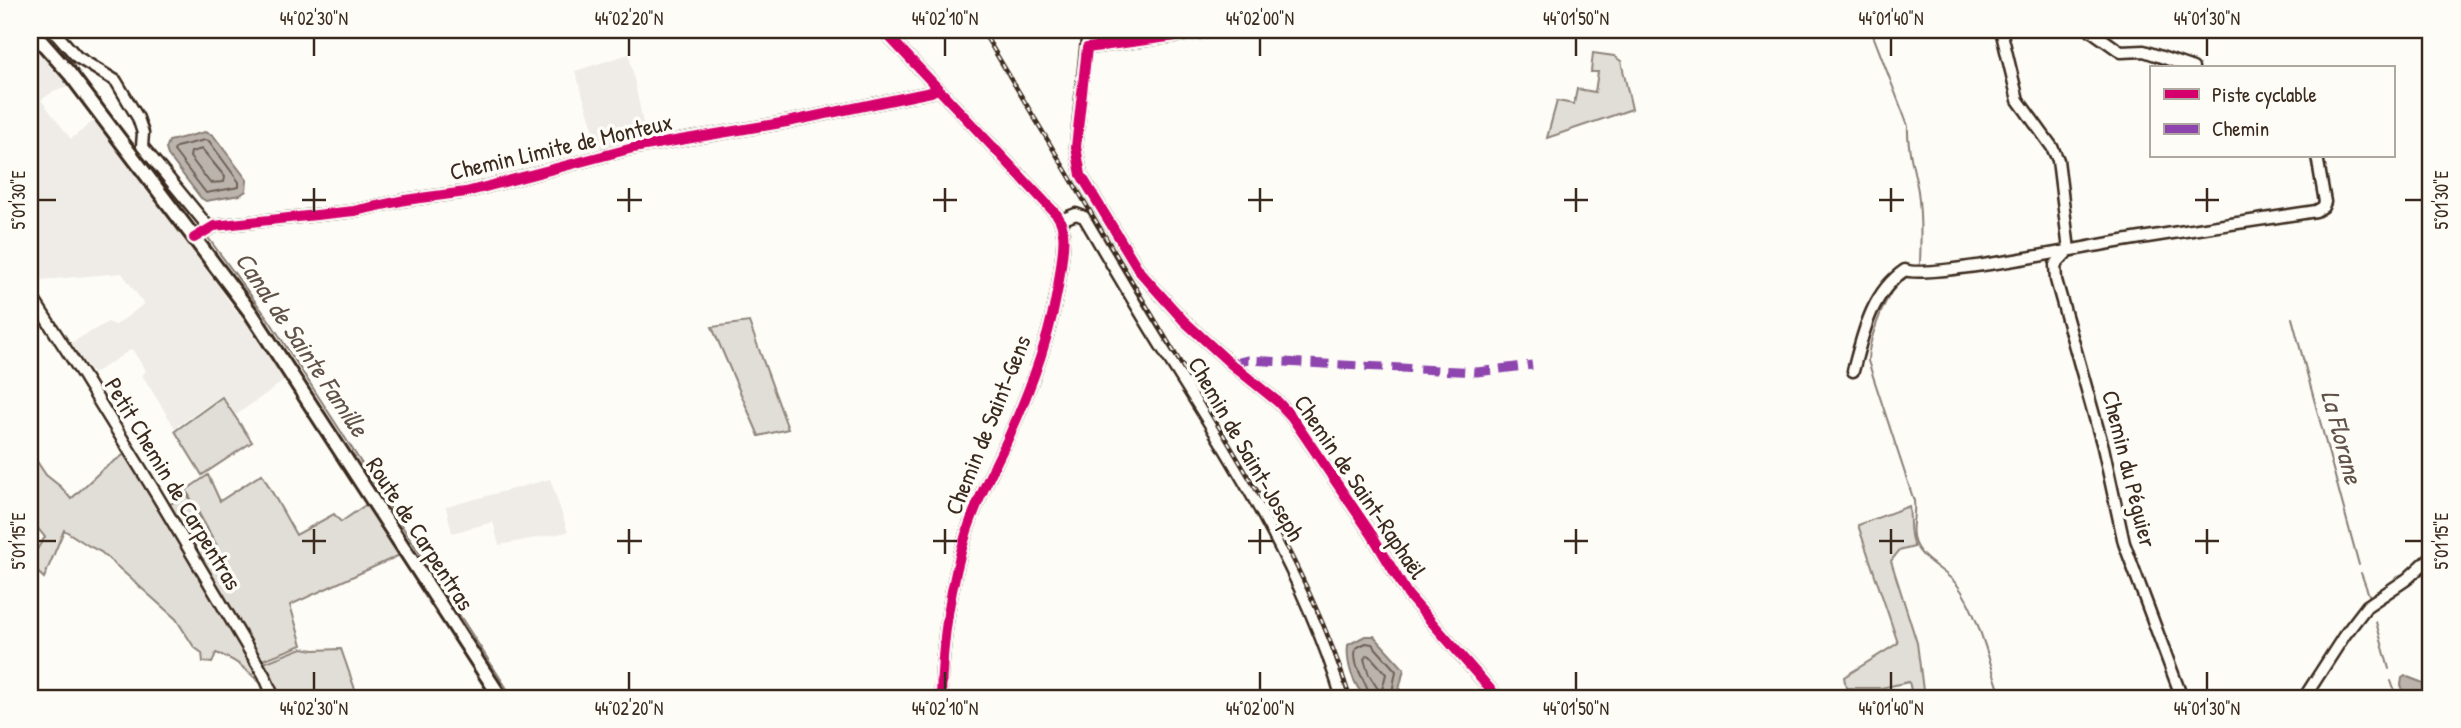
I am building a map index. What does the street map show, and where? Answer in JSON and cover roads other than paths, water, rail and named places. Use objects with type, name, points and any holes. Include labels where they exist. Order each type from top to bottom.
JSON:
[{"type":"main road","name":"Route de Carpentras","points":[[32,30],[70,74],[245,304],[501,698]]},
{"type":"street","points":[[53,30],[77,57],[116,81],[138,118],[143,134],[142,146],[206,224],[206,229]]},
{"type":"street","points":[[883,30],[1061,220]]},
{"type":"street","points":[[1088,30],[1087,48],[1220,30]]},
{"type":"street","points":[[2001,30],[2018,100],[2052,147],[2058,160],[2069,250]]},
{"type":"street","points":[[2090,30],[2121,51],[2144,51],[2187,66]]},
{"type":"street","name":"Chemin de Saint-Raphaël","points":[[1087,48],[1076,147],[1077,162],[1081,175],[1140,272],[1184,321],[1291,416],[1372,535],[1408,595],[1498,698]]},
{"type":"street","name":"Chemin Limite de Monteux","points":[[194,238],[214,226],[354,211],[405,200],[466,192],[624,150],[787,122],[937,89]]},
{"type":"street","points":[[1853,371],[1873,308],[1887,285],[1905,270],[1909,273],[1924,272],[2320,210],[2325,202],[2317,158]]},
{"type":"street","name":"Chemin de Saint-Joseph","points":[[1061,220],[1076,214],[1084,217],[1212,425],[1279,547],[1317,629],[1342,698]]},
{"type":"street","name":"Chemin de Saint-Gens","points":[[941,698],[951,587],[968,528],[1047,341],[1063,252],[1061,220]]},
{"type":"street","name":"Chemin du Péguier","points":[[2069,250],[2055,265],[2056,280],[2103,446],[2124,543],[2182,698]]},
{"type":"street","name":"Petit Chemin de Carpentras","points":[[30,294],[155,492],[264,675],[274,698]]},
{"type":"street","points":[[2304,698],[2367,606],[2407,579],[2431,556]]},
{"type":"water","points":[[205,132],[213,135],[247,180],[246,191],[240,195],[206,201],[168,155],[166,149],[169,141]]},
{"type":"water","points":[[1365,636],[1374,636],[1404,669],[1397,698],[1366,698],[1354,680],[1348,659],[1348,645]]},
{"type":"water","points":[[2405,676],[2431,686],[2431,698],[2406,698],[2401,685]]},
{"type":"waterway","points":[[1871,30],[1908,126],[1920,209],[1918,268]]},
{"type":"waterway","name":"Canal de Sainte Famille","points":[[148,161],[201,227]]},
{"type":"waterway","name":"Canal de Sainte Famille","points":[[206,235],[269,320],[513,698]]},
{"type":"waterway","points":[[1908,276],[1896,285],[1881,312],[1873,333],[1868,361],[1914,501],[1915,544],[1923,556],[1953,580],[1965,597],[1978,624],[2002,698]]},
{"type":"waterway","name":"La Florane","points":[[2292,318],[2359,565]]},
{"type":"waterway","name":"La Florane","points":[[2361,573],[2369,595]]},
{"type":"waterway","points":[[2376,622],[2389,669]]},
{"type":"waterway","points":[[2391,681],[2397,698]]},
{"type":"railway","points":[[982,30],[1263,501],[1311,598],[1350,698]]}]
